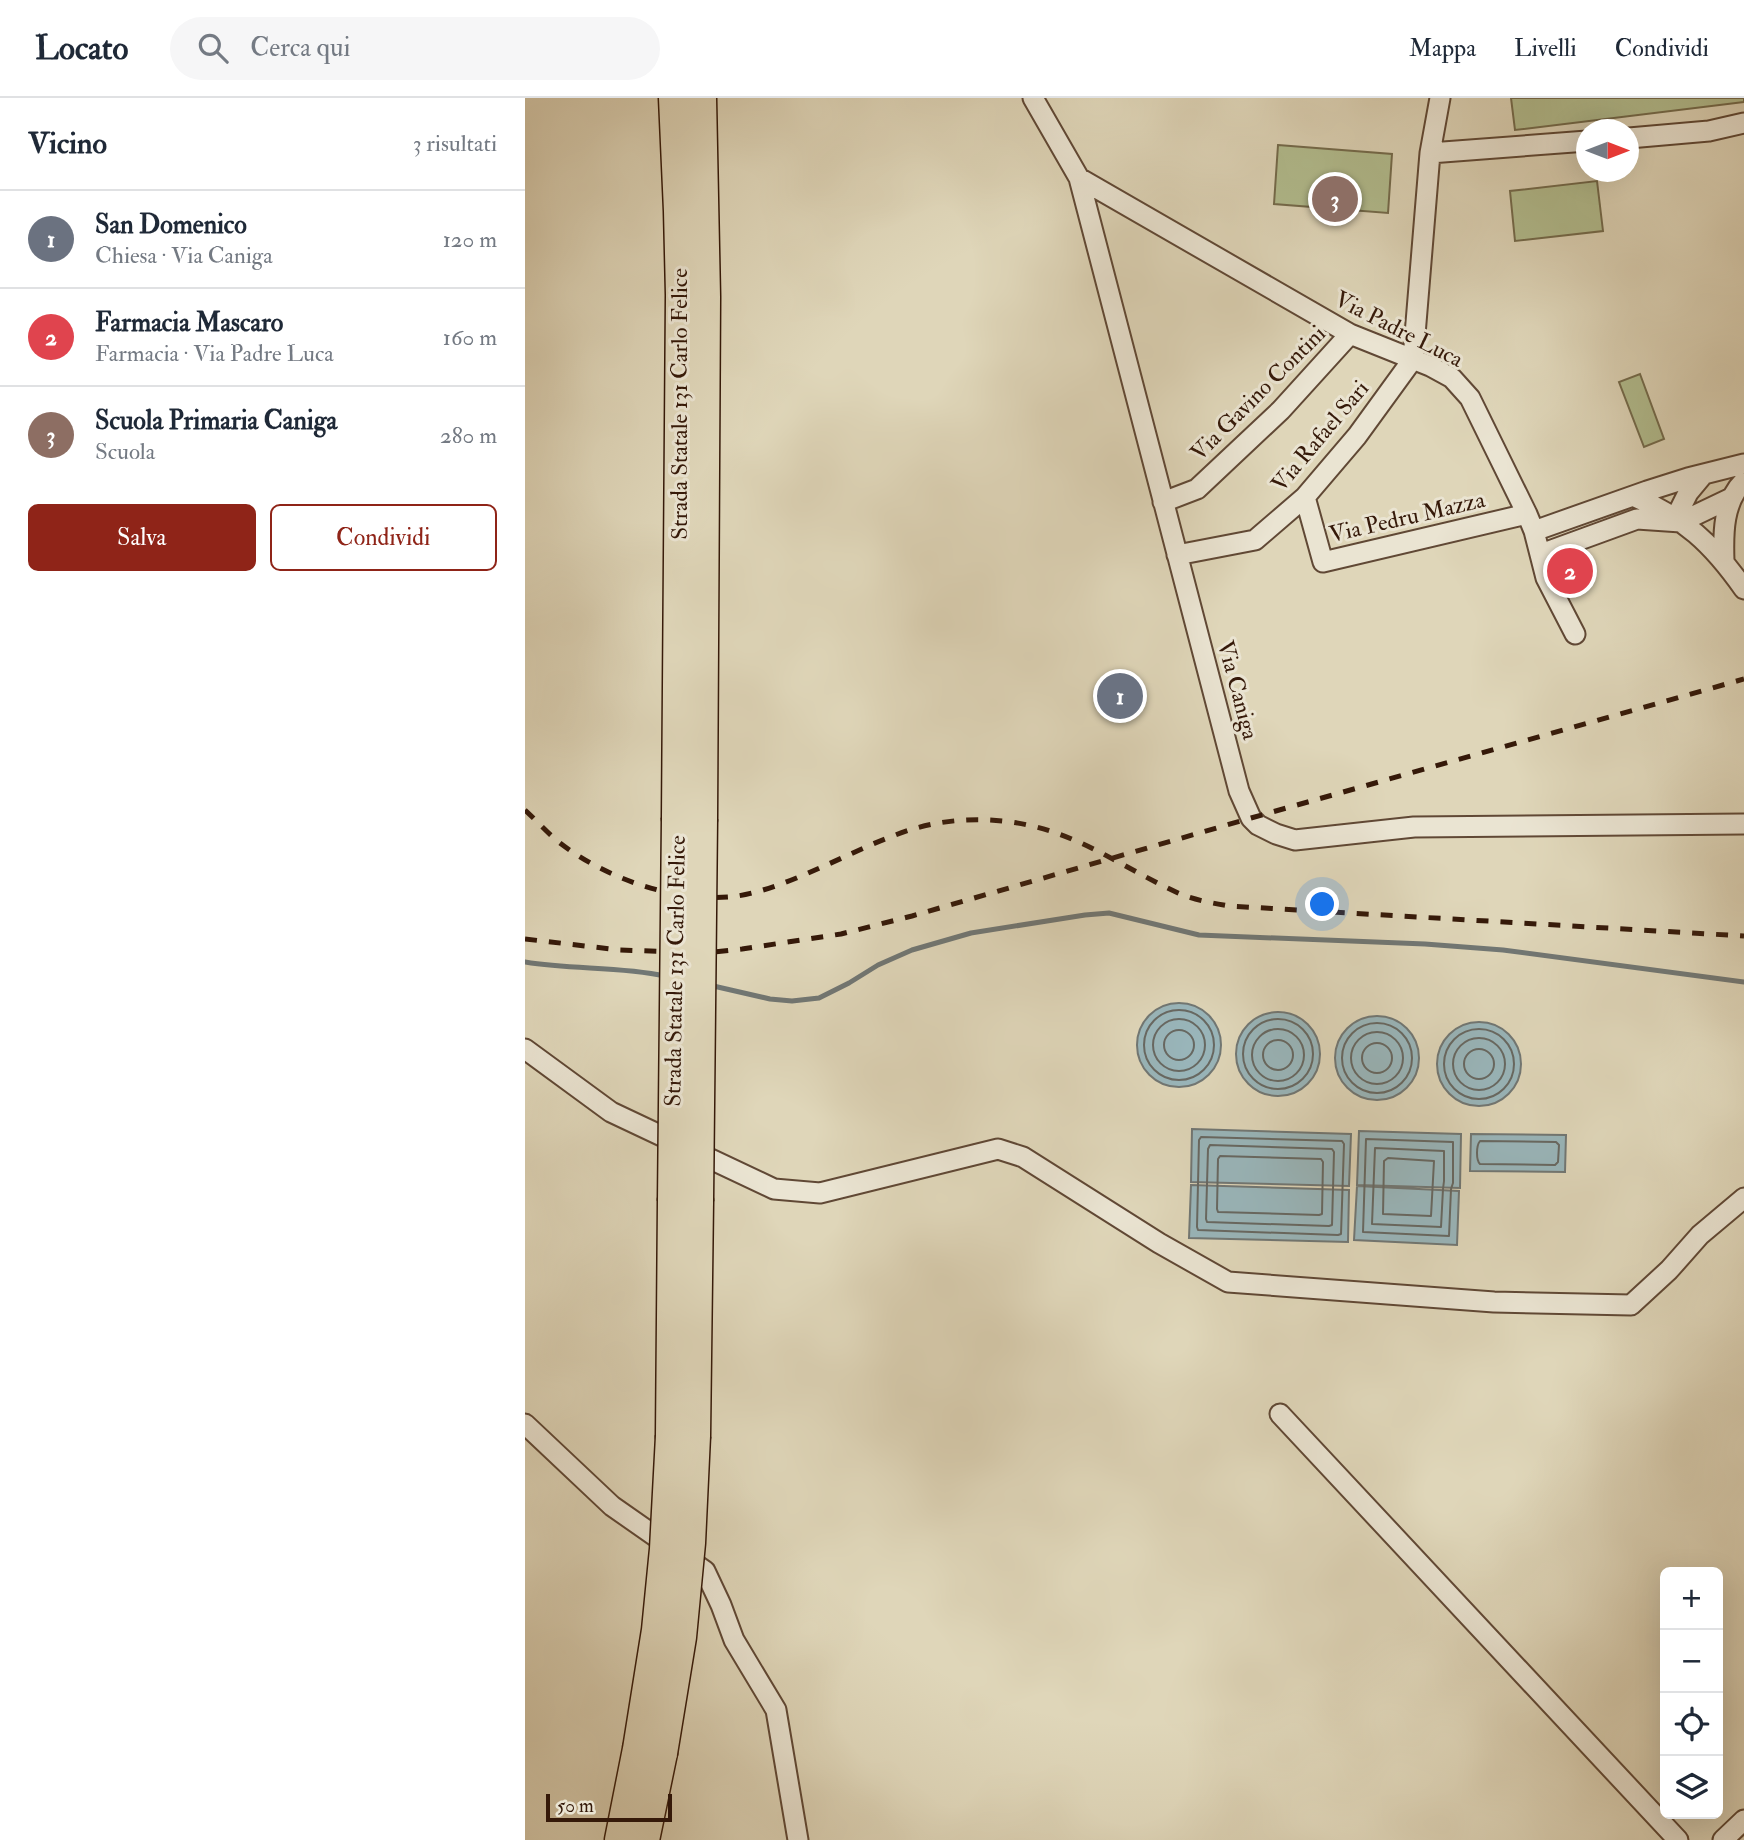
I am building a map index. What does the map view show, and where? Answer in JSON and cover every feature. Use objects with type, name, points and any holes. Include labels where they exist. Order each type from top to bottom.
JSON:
[{"type":"highway","name":"Strada Statale 131 Carlo Felice","points":[[674,98],[692,384]]},
{"type":"highway","name":"Strada Statale 131 Carlo Felice","points":[[644,1840],[657,1630],[665,1549],[683,1436],[692,384],[704,210],[701,98]]},
{"type":"highway","name":"Strada Statale 131 Carlo Felice","points":[[620,1840],[650,1751]]},
{"type":"street","name":"Via Caniga","points":[[1033,98],[1079,178],[1239,791],[1251,818],[1258,825],[1295,840],[1415,827],[1744,824]]},
{"type":"street","points":[[1413,359],[1430,153],[1440,98]]},
{"type":"street","points":[[1639,137],[1709,131],[1744,123]]},
{"type":"street","points":[[1430,153],[1576,142]]},
{"type":"street","name":"Via Padre Luca","points":[[1079,178],[1350,334],[1452,378],[1470,398],[1531,523],[1546,578],[1575,634]]},
{"type":"street","name":"Via Gavino Contini","points":[[1163,502],[1197,489],[1281,410],[1350,334]]},
{"type":"street","name":"Via Rafael Sari","points":[[1177,555],[1255,540],[1305,497],[1357,436],[1413,359]]},
{"type":"street","points":[[1531,523],[1744,464]]},
{"type":"street","points":[[1681,522],[1680,509],[1688,493],[1703,475]]},
{"type":"street","points":[[1724,561],[1724,524],[1731,498],[1744,481]]},
{"type":"street","points":[[1633,496],[1662,509],[1703,539],[1724,561],[1744,589]]},
{"type":"street","name":"Via Pedru Mazza","points":[[1305,497],[1323,562],[1531,523]]},
{"type":"street","points":[[1541,554],[1637,519],[1681,522],[1731,498]]},
{"type":"street","points":[[525,1049],[611,1112],[774,1189],[820,1193],[998,1149],[1023,1157],[1159,1243],[1228,1282],[1495,1302],[1631,1305],[1669,1270],[1700,1235],[1744,1198]]},
{"type":"street","points":[[1280,1414],[1678,1840]]},
{"type":"street","points":[[525,1424],[612,1506],[705,1571],[734,1640],[776,1710],[798,1840]]},
{"type":"street","points":[[1723,1840],[1744,1820]]},
{"type":"green space","points":[[1511,98],[1744,98],[1744,102],[1605,119],[1576,119],[1576,123],[1515,130]]},
{"type":"green space","points":[[1278,145],[1392,154],[1388,213],[1274,204]]},
{"type":"green space","points":[[1597,182],[1603,231],[1515,241],[1510,191]]},
{"type":"green space","points":[[1640,374],[1664,439],[1644,447],[1619,382]]},
{"type":"water","points":[[1179,1003],[1202,1010],[1214,1022],[1221,1045],[1214,1068],[1202,1080],[1179,1087],[1156,1080],[1144,1068],[1137,1045],[1144,1022],[1156,1010]]},
{"type":"water","points":[[1278,1012],[1294,1015],[1313,1031],[1320,1054],[1317,1070],[1301,1089],[1278,1096],[1262,1093],[1243,1077],[1236,1054],[1239,1038],[1255,1019]]},
{"type":"water","points":[[1377,1016],[1393,1019],[1412,1035],[1419,1058],[1416,1074],[1400,1093],[1377,1100],[1361,1097],[1342,1081],[1335,1058],[1338,1042],[1354,1023]]},
{"type":"water","points":[[1479,1022],[1502,1029],[1514,1041],[1521,1064],[1514,1087],[1502,1099],[1479,1106],[1456,1099],[1444,1087],[1437,1064],[1444,1041],[1456,1029]]},
{"type":"water","points":[[1192,1129],[1351,1134],[1349,1186],[1191,1182]]},
{"type":"water","points":[[1359,1131],[1461,1134],[1460,1188],[1357,1185]]},
{"type":"water","points":[[1471,1134],[1566,1135],[1565,1172],[1470,1171]]},
{"type":"water","points":[[1191,1185],[1349,1190],[1348,1242],[1189,1238]]},
{"type":"water","points":[[1357,1186],[1459,1191],[1457,1245],[1354,1240]]},
{"type":"waterway","points":[[709,985],[770,999],[792,1001],[819,998],[878,965],[912,950],[971,933],[1109,913],[1199,935],[1425,944],[1503,950],[1744,982]]},
{"type":"waterway","points":[[525,962],[665,976]]},
{"type":"railway","points":[[525,939],[620,950],[704,953],[841,934],[1744,679]]},
{"type":"railway","points":[[525,810],[559,842],[582,858],[621,878],[685,895],[729,897],[758,892],[906,831],[961,820],[988,820],[1051,831],[1094,849],[1178,893],[1229,906],[1744,936]]},
{"type":"place","name":"Scuola Primaria Caniga","points":[[1335,199]]},
{"type":"place","name":"Farmacia Mascaro","points":[[1570,571]]},
{"type":"place","name":"San Domenico","points":[[1120,696]]}]
